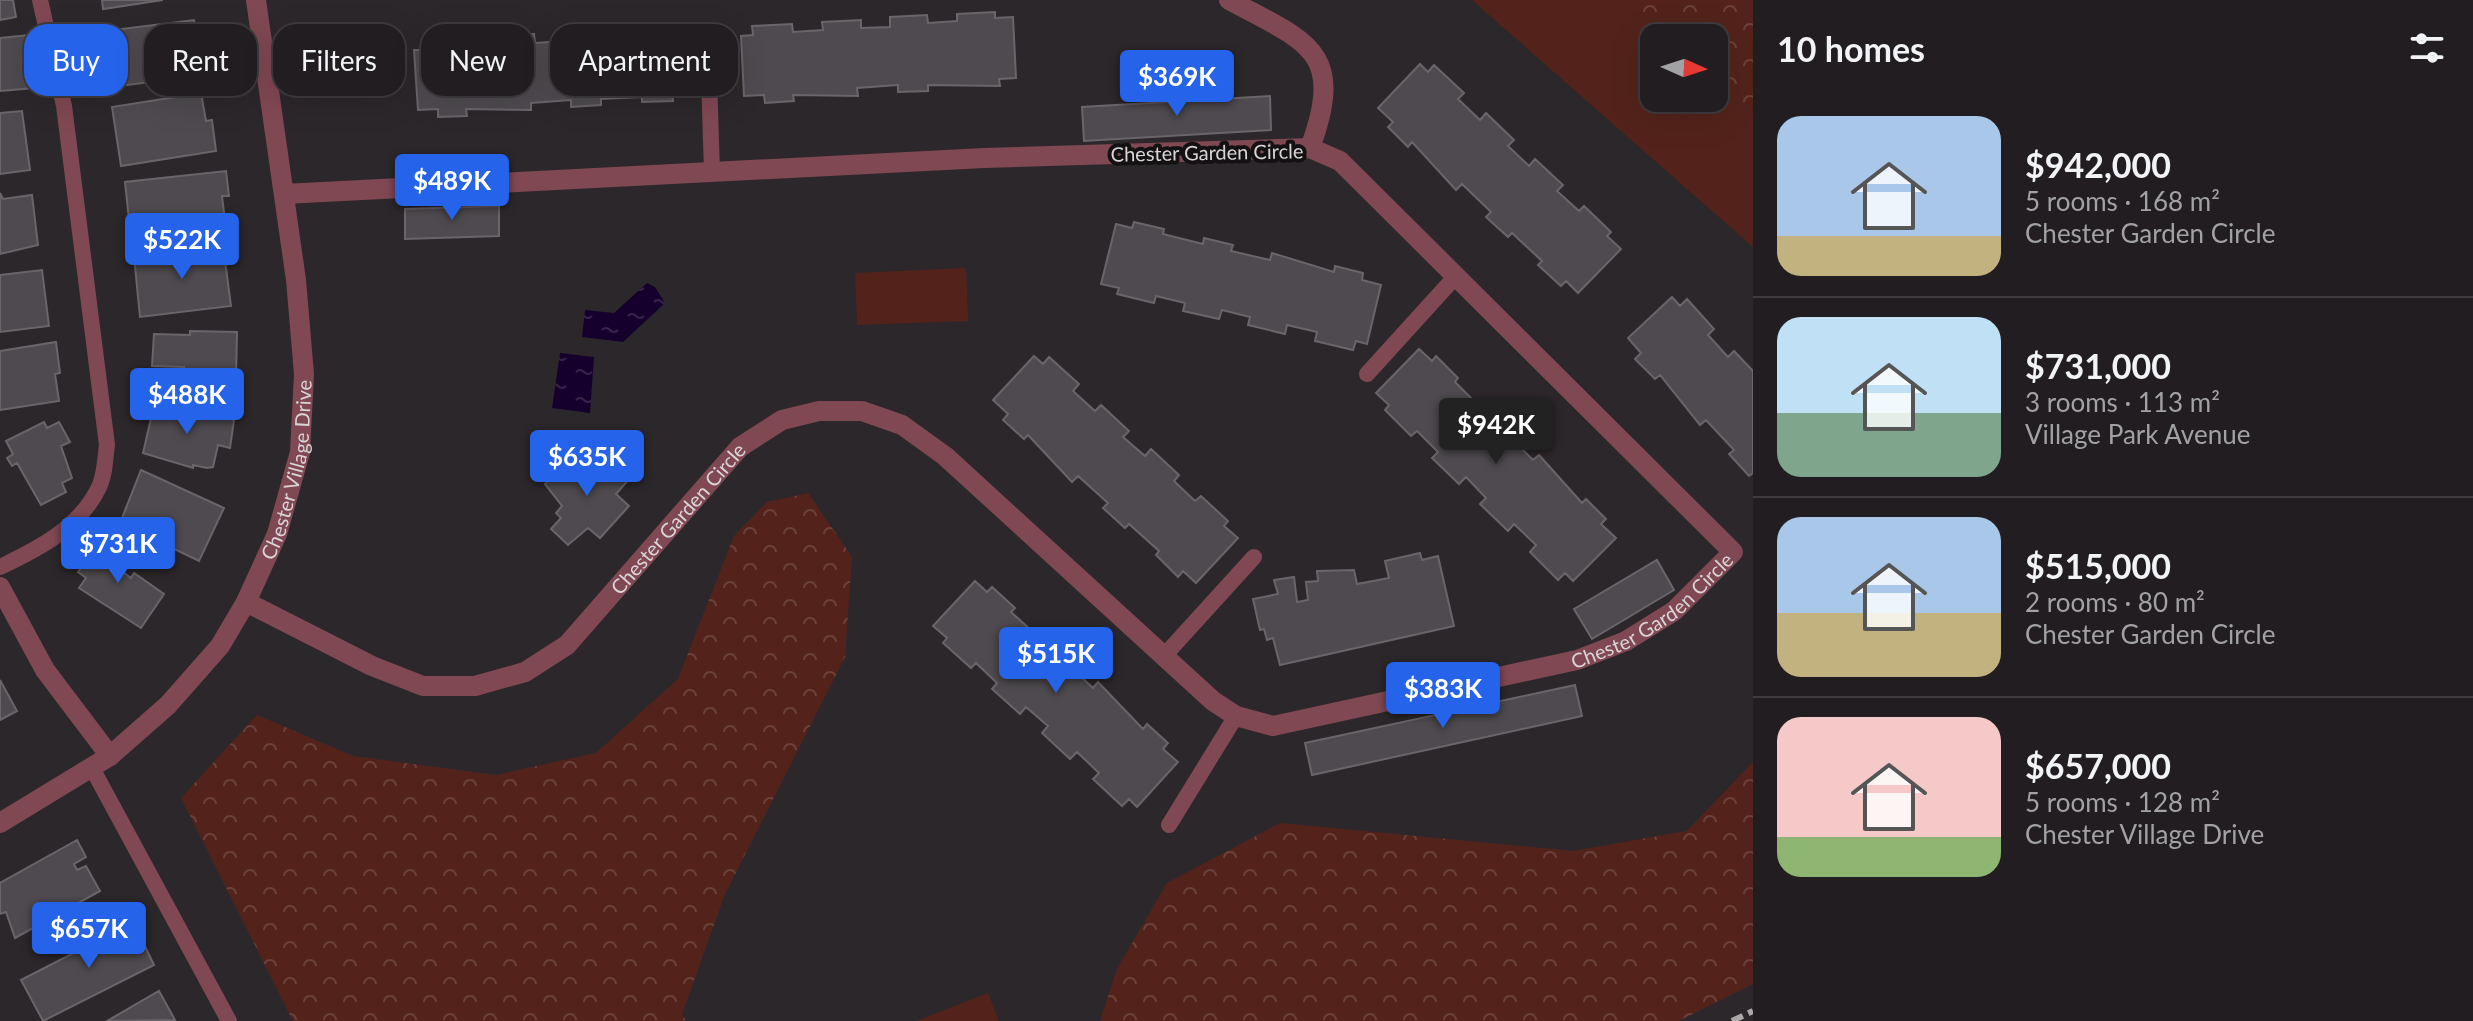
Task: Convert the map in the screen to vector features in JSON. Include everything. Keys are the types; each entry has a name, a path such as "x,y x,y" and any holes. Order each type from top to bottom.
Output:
{"street":[{"name":"Chester Village Drive","path":"0,823 110,756 179,693 220,646 246,602 277,534 300,452 304,374 296,280 256,0"},
{"path":"1229,0 1294,35 1313,51 1324,75 1326,96 1310,148"},
{"name":"Chester Garden Circle","path":"246,602 372,666 423,686 475,686 525,672 567,645 740,447 782,420 819,411 862,411 902,425 945,456 1213,701 1236,716 1273,726 1577,660 1626,641 1674,611 1733,552 1340,161 1310,148 984,158 284,194"},
{"path":"0,587 45,670 110,756"}],"lane":[{"path":"0,567 53,539 82,514 100,487 107,445 64,106 40,0"},
{"path":"710,96 712,172"},
{"path":"1367,374 1456,276"},
{"path":"1164,656 1254,557"},
{"path":"1169,825 1236,716"},
{"path":"92,768 229,1021"}],"green space":[{"path":"1472,0 1616,0 1644,24 1640,24 1640,112 1728,112 1728,96 1753,117 1753,247"},
{"path":"1616,0 1753,0 1753,117 1728,96 1728,24 1644,24"},
{"path":"966,268 968,321 857,325 855,273"},
{"path":"808,493 852,557 845,657 725,894 682,1014 686,1021 293,1021 181,798 257,715 353,756 496,775 596,753 678,679 734,536 767,502"},
{"path":"1753,762 1753,984 1679,1021 1100,1021 1117,969 1167,883 1280,823 1573,851 1687,831"},
{"path":"988,993 999,1021 916,1021"}],"water":[{"path":"647,283 655,287 665,303 623,342 582,337 585,310 614,313"},
{"path":"560,353 594,357 590,413 552,408"}],"building":[{"path":"0,0 13,0 16,17 0,20"},
{"path":"102,0 163,0 103,9"},
{"path":"995,12 995,18 1013,17 1016,78 999,79 1000,86 928,85 928,91 898,92 898,85 857,88 858,96 793,95 794,101 765,103 764,95 744,96 741,36 753,35 752,26 792,24 793,32 823,30 822,22 861,20 861,28 890,27 890,17 927,15 928,23 957,21 957,14"},
{"path":"194,20 195,24 162,24"},
{"path":"144,26 144,83 128,85 128,28"},
{"path":"534,34 535,43 550,42 550,96 672,96 673,101 642,102 642,97 601,99 601,105 571,107 571,100 531,103 531,110 466,109 467,116 438,117 438,109 418,110 414,50 421,50 421,96 534,96"},
{"path":"24,36 24,89 0,91 0,38"},
{"path":"1420,64 1428,72 1434,65 1464,93 1458,99 1480,120 1486,113 1514,140 1508,146 1529,166 1535,159 1563,185 1557,191 1579,211 1584,206 1611,232 1607,236 1621,249 1578,293 1566,281 1561,286 1538,265 1542,261 1512,233 1508,237 1486,217 1491,212 1462,184 1456,190 1412,142 1408,147 1388,127 1393,122 1378,108"},
{"path":"202,96 206,121 212,120 216,151 121,166 112,107"},
{"path":"1270,96 1271,130 1084,141 1082,107"},
{"path":"22,111 30,170 0,174 0,113"},
{"path":"226,171 229,196 222,196 226,229 131,239 125,182"},
{"path":"0,193 3,199 32,195 38,245 0,254"},
{"path":"499,206 499,236 405,239 405,209"},
{"path":"1134,222 1164,229 1163,234 1203,244 1204,238 1233,245 1231,251 1270,260 1272,253 1334,272 1335,266 1363,273 1362,280 1381,285 1367,344 1356,341 1353,350 1315,341 1317,332 1287,325 1285,334 1248,325 1250,317 1222,310 1219,319 1183,311 1185,303 1156,296 1154,303 1117,294 1119,288 1101,284 1116,224 1132,228"},
{"path":"223,245 231,306 140,317 134,256"},
{"path":"42,270 49,326 0,332 0,275"},
{"path":"1672,297 1680,306 1687,299 1714,329 1708,335 1728,357 1734,351 1753,371 1753,473 1749,476 1729,454 1734,450 1706,420 1700,425 1660,375 1655,379 1635,359 1641,353 1628,338"},
{"path":"190,331 237,332 236,376 223,375 223,389 184,388 184,367 152,366 154,334 190,335"},
{"path":"56,342 60,373 55,374 59,401 0,410 0,351"},
{"path":"1419,349 1432,361 1436,356 1458,378 1455,382 1484,411 1488,407 1509,427 1505,432 1533,460 1539,455 1582,503 1586,499 1606,519 1601,524 1616,538 1573,581 1565,573 1558,580 1530,552 1536,545 1514,524 1508,531 1480,504 1486,498 1466,477 1459,484 1432,458 1438,452 1417,431 1411,436 1385,410 1389,405 1376,393"},
{"path":"1034,356 1043,364 1049,357 1079,384 1073,391 1095,411 1101,405 1129,431 1123,437 1145,456 1151,449 1179,475 1174,481 1195,501 1201,496 1228,521 1224,526 1238,538 1196,583 1183,571 1178,577 1156,555 1159,551 1129,524 1125,528 1103,508 1108,503 1078,476 1072,482 1028,435 1024,439 1003,420 1008,414 993,400"},
{"path":"155,401 234,420 230,448 218,445 213,467 207,468 193,465 193,468 143,453"},
{"path":"44,422 47,428 59,422 70,442 61,446 72,478 62,483 66,492 41,505 17,463 12,466 7,458 13,454 6,441"},
{"path":"606,456 630,478 616,494 629,506 600,538 588,528 568,545 551,529 561,518 556,513 562,506 545,484 568,459 576,467 580,462 591,472"},
{"path":"141,470 224,508 199,561 120,523"},
{"path":"100,540 130,560 123,572 131,578 134,573 164,594 141,628 79,588 86,578 78,572"},
{"path":"1420,553 1422,560 1438,556 1454,626 1280,665 1273,638 1267,640 1264,629 1260,630 1253,599 1278,594 1274,580 1294,577 1297,602 1308,600 1306,582 1318,581 1317,571 1354,570 1357,584 1389,578 1385,561"},
{"path":"1657,560 1674,590 1592,639 1574,609"},
{"path":"975,581 987,592 992,587 1015,608 1011,612 1042,640 1046,635 1068,656 1063,660 1093,688 1098,682 1143,729 1147,724 1168,743 1163,749 1178,762 1137,807 1129,799 1122,806 1093,779 1099,773 1077,752 1070,759 1042,733 1048,726 1026,707 1020,714 992,689 997,683 976,663 971,668 943,643 947,638 933,626"},
{"path":"0,680 17,711 0,720"},
{"path":"1575,685 1582,716 1312,775 1305,743"},
{"path":"77,840 86,857 74,864 77,870 86,866 100,891 15,938 6,912 0,914 0,883"},
{"path":"131,917 154,965 43,1021 21,980 101,939 99,934"},
{"path":"159,991 175,1020 107,1021"}],"railway":[{"path":"1732,1021 1753,1011"}]}
